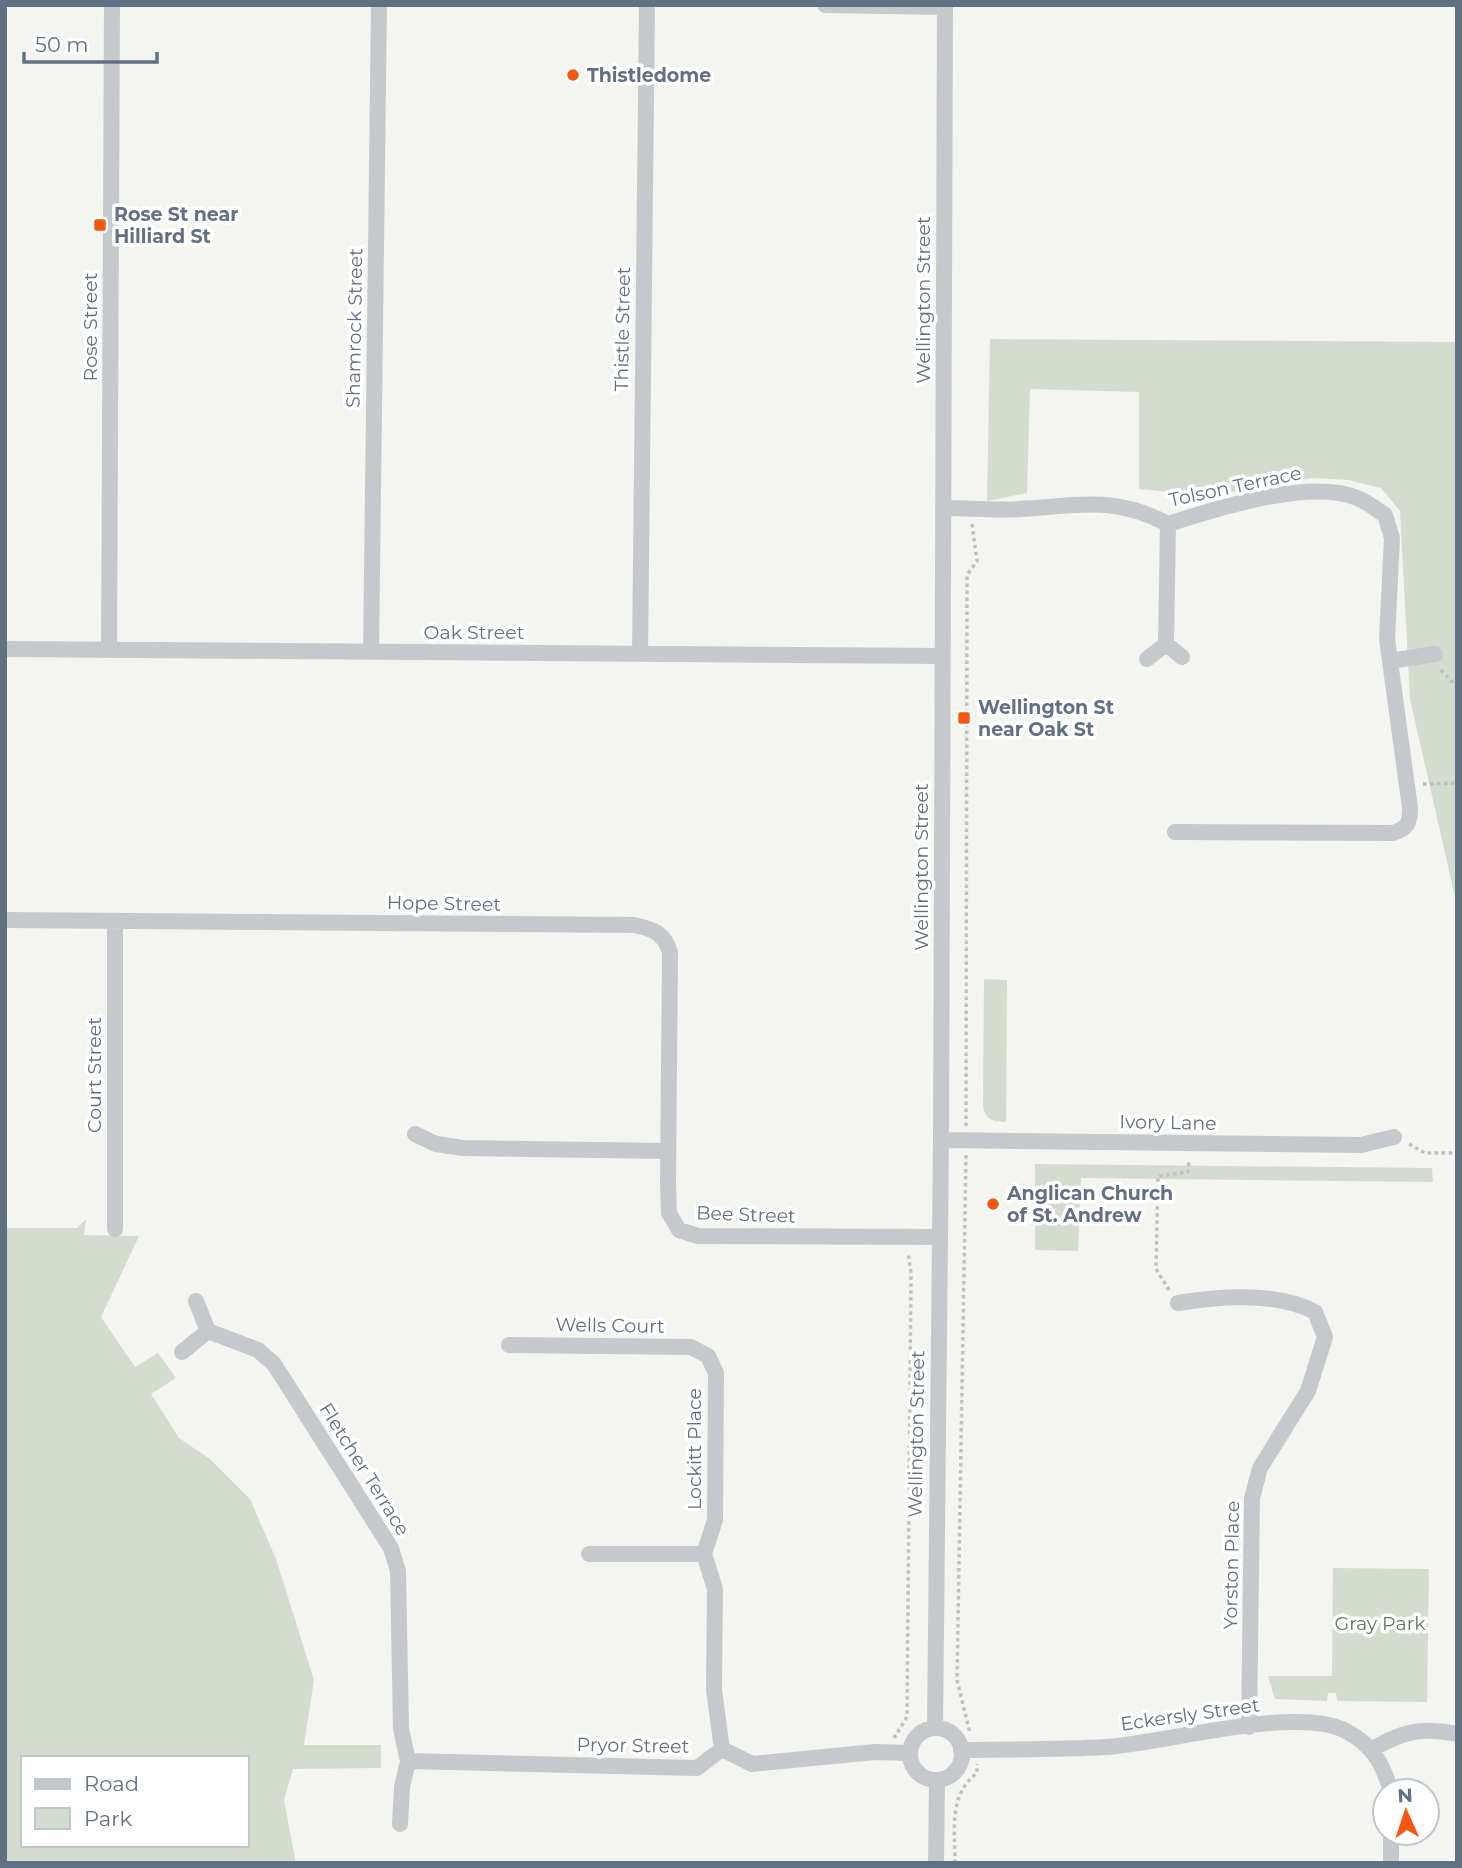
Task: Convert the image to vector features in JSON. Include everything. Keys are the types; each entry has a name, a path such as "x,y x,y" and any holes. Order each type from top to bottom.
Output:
{"street":[{"name":"Rose Street","path":"109,650 112,5"},
{"name":"Shamrock Street","path":"371,652 379,5"},
{"name":"Thistle Street","path":"640,654 647,5"},
{"path":"825,5 945,6"},
{"name":"Wellington Street","path":"935,1728 941,1140 945,6"},
{"name":"Tolson Terrace","path":"944,508 1019,509 1079,502 1140,509 1168,524 1217,509 1304,491 1356,497 1385,515 1392,538 1387,625 1410,819 1404,830 1393,834 1175,832"},
{"path":"1166,644 1168,524"},
{"path":"1166,644 1182,657"},
{"path":"1147,659 1166,644"},
{"name":"Oak Street","path":"5,649 942,656"},
{"path":"1390,661 1431,655"},
{"name":"Hope Street","path":"5,920 634,925 651,928 664,938 670,954 668,1151"},
{"name":"Court Street","path":"115,921 115,1229"},
{"path":"415,1134 436,1144 463,1148 668,1151"},
{"name":"Ivory Lane","path":"941,1140 1361,1145 1394,1137"},
{"name":"Bee Street","path":"668,1151 669,1213 674,1224 685,1233 939,1237"},
{"name":"Yorston Place","path":"1178,1303 1208,1298 1296,1302 1315,1312 1325,1337 1308,1391 1260,1468 1252,1498 1249,1727"},
{"path":"182,1352 208,1331 196,1301"},
{"name":"Fletcher Terrace","path":"208,1331 257,1350 274,1364 391,1548 398,1571 401,1729 408,1761"},
{"name":"Wells Court","path":"509,1345 691,1347 708,1356"},
{"name":"Lockitt Place","path":"704,1554 715,1520 716,1373 708,1356"},
{"path":"589,1554 704,1554 715,1589 714,1690 722,1749 752,1764 886,1752 910,1753"},
{"name":"Eckersly Street","path":"969,1750 1107,1747 1288,1721 1321,1724 1343,1730 1372,1749"},
{"path":"935,1728 952,1734 969,1750 956,1770 937,1780 926,1779 917,1772 910,1753 918,1736 935,1728"},
{"path":"1386,1777 1372,1749 1396,1735 1429,1728 1457,1734"},
{"name":"Pryor Street","path":"408,1761 697,1768 722,1749"},
{"path":"400,1824 402,1787 408,1761"},
{"path":"936,1863 937,1780"}],"path":[{"path":"955,1863 955,1810 963,1785 977,1773 969,1750 957,1680 966,1141 964,855 967,575 977,561 970,508"},
{"path":"1431,655 1457,687"},
{"path":"1407,785 1457,783"},
{"path":"1394,1137 1424,1153 1457,1153"},
{"path":"1178,1303 1156,1269 1158,1176 1188,1172 1190,1144"},
{"path":"886,1752 906,1717 911,1273 906,1238"}],"green space":[{"path":"990,339 1457,342 1457,906 1410,699 1400,511 1381,488 1348,480 1313,478 1209,496 1139,489 1139,392 1030,389 1027,493 987,501"},
{"path":"984,979 1007,980 1006,1122 990,1119 983,1106"},
{"path":"1035,1164 1432,1168 1433,1182 1081,1178 1078,1251 1035,1250"},
{"path":"86,1219 84,1235 139,1236 101,1317 135,1367 158,1353 176,1378 151,1394 179,1438 210,1459 250,1499 276,1559 314,1680 304,1745 381,1745 381,1768 293,1769 284,1800 296,1863 5,1863 5,1228 77,1228"},
{"name":"Gray Park","path":"1333,1568 1429,1569 1427,1702 1337,1701 1336,1693 1328,1693 1327,1701 1275,1699 1268,1676 1332,1676"}],"place":[{"name":"Thistledome","path":"573,75"},
{"name":"Rose St near Hilliard St","path":"100,225"},
{"name":"Wellington St near Oak St","path":"964,718"},
{"name":"Anglican Church of St. Andrew","path":"993,1204"}]}
